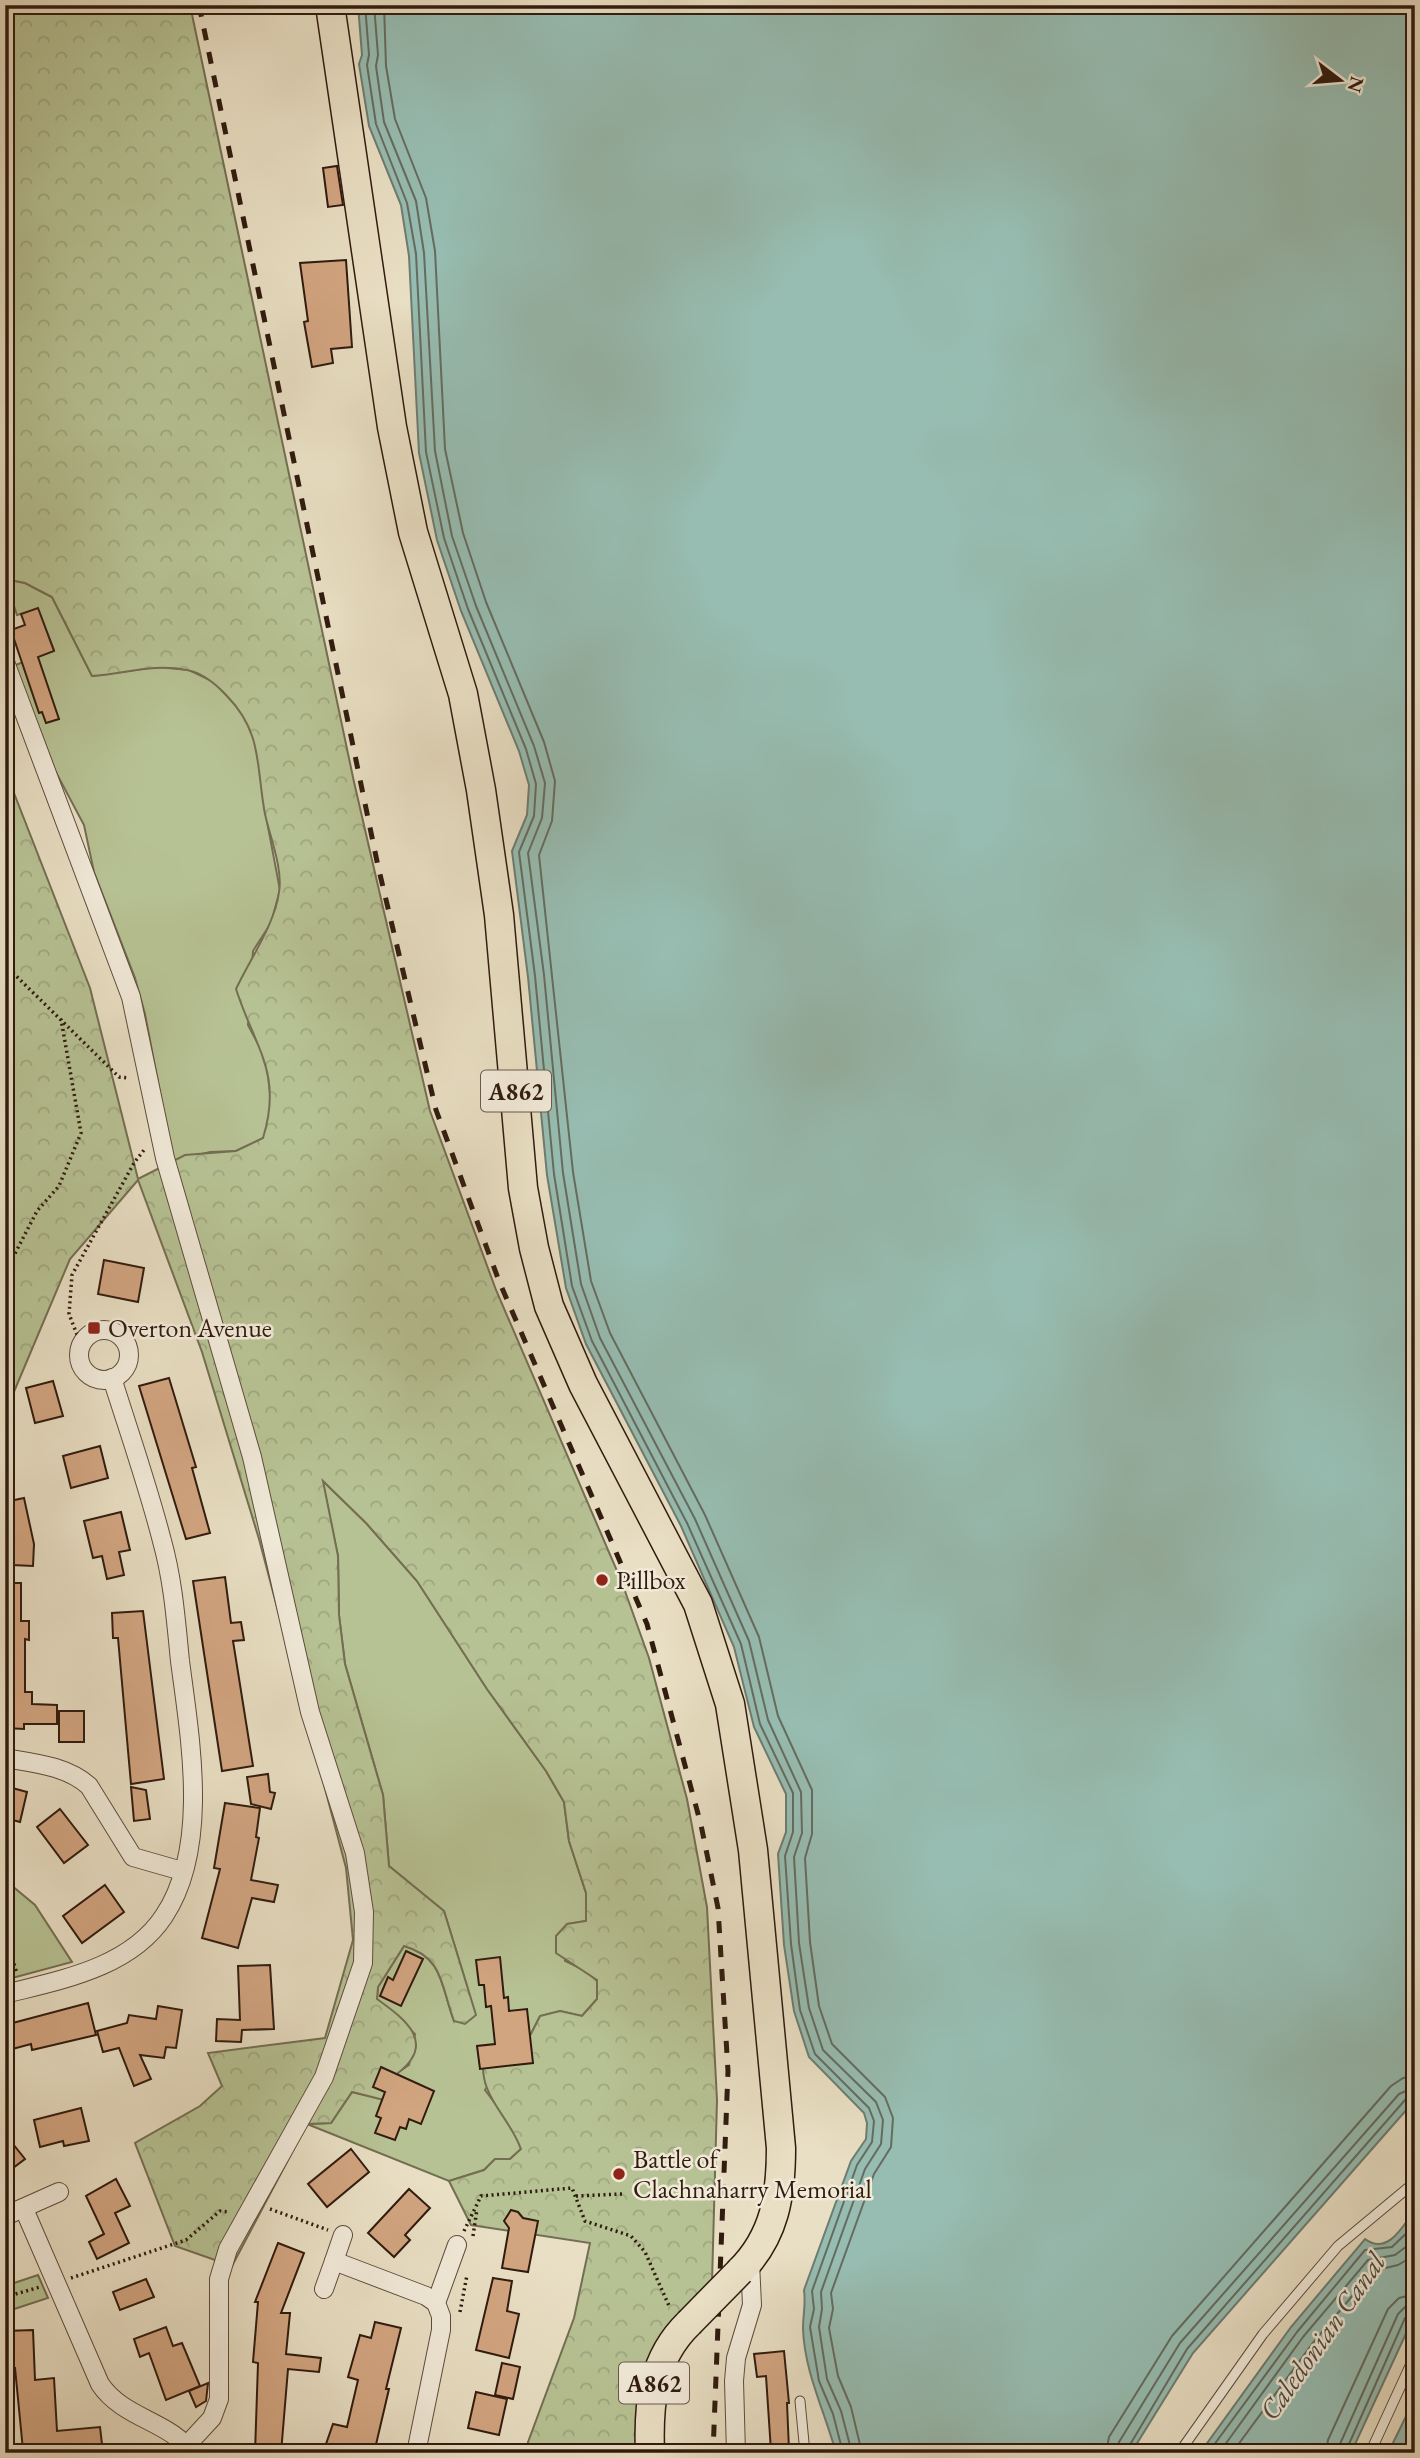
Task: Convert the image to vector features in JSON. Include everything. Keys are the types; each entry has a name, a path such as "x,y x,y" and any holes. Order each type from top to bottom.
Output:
{"main road":[{"name":"A862","path":"330,5 392,427 413,532 463,694 481,790 499,915 523,1188 534,1248 549,1306 583,1384 698,1604 730,1704 753,1850 781,2148 781,2185 777,2209 769,2233 745,2266 685,2328 655,2376 650,2398 650,2453"}],"street":[{"path":"5,662 131,997 159,1132 252,1457 310,1712 355,1853 364,1912 363,1963 324,2077 228,2249 219,2278 219,2385 216,2409 189,2449 109,2398 55,2283 24,2208"},
{"path":"99,1330 115,1333 121,1338 128,1352 125,1368 112,1378 96,1378 83,1368 79,1353 81,1345 92,1333 99,1330"},
{"path":"13,1992 95,1969 124,1953 164,1917 182,1871 192,1812 193,1764 163,1541 112,1378"},
{"path":"5,1758 65,1771 79,1777 89,1786 133,1857 182,1871"},
{"path":"5,2216 59,2192"},
{"path":"324,2290 343,2235"},
{"path":"436,2304 457,2245"},
{"path":"334,2261 426,2296 436,2304 441,2316 440,2330 416,2453"},
{"path":"736,2453 736,2358 752,2305 745,2266"}],"lane":[{"path":"1179,2453 1263,2334 1338,2246 1415,2182"},
{"path":"1370,2453 1415,2355"},
{"path":"800,2401 805,2453"}],"path":[{"path":"5,965 119,1077 149,1081"},
{"path":"5,1273 37,1211 59,1186 82,1133 61,1019"},
{"path":"81,1345 69,1314 72,1275 134,1163 159,1132"},
{"path":"5,1932 9,1938 13,1992"},
{"path":"457,2245 481,2196 572,2188 585,2221 631,2236 645,2252 685,2328"},
{"path":"576,2196 622,2194"},
{"path":"5,2297 186,2240 220,2211 252,2208 343,2235"}],"green space":[{"path":"5,5 190,5 354,782 430,1111 496,1290 621,1580 649,1658 687,1799 707,1907 717,2100 712,2283 640,2448 632,2453 524,2453 574,2318 590,2243 471,2225 449,2181 484,2170 495,2159 510,2159 521,2149 489,2093 483,2070 484,2056 531,2034 540,2016 560,2011 582,2016 597,1999 597,1980 556,1953 556,1936 567,1924 586,1921 586,1893 569,1841 564,1802 546,1771 487,1689 417,1581 367,1524 323,1481 338,1556 339,1615 345,1664 383,1795 389,1866 444,1911 476,2015 465,2024 454,2021 434,1966 417,1951 404,1946 378,1987 377,1999 406,2023 416,2042 415,2052 398,2073 398,2086 388,2101 352,2092 331,2123 307,2124 232,2266 175,2246 135,2143 200,2106 222,2086 208,2053 325,2038 353,1940 346,1868 259,1539 202,1352 138,1180 70,1259 5,1413 5,770 90,988 138,1179 185,1155 236,1151 263,1138 270,1096 268,1078 236,989 273,916 280,883 278,863 265,814 256,751 247,723 227,696 204,676 175,668 151,668 92,676 52,597 25,583 5,579"},
{"path":"5,579 25,583 52,597 92,676 157,667 189,670 214,682 243,713 256,741 265,811 280,890 271,923 253,951 248,1025 266,1059 272,1110 264,1138 236,1151 210,1152 173,1161 145,1014 135,978 94,872 84,825 50,761 13,666 54,650 38,609 17,615"},
{"path":"322,1480 367,1524 417,1581 487,1689 546,1771 564,1802 569,1841 586,1893 586,1921 567,1924 565,1961 586,1971 597,1981 597,1999 582,2016 560,2011 540,2016 531,2034 517,2043 485,2090 512,2126 521,2149 510,2159 495,2159 484,2170 449,2181 307,2124 331,2123 352,2092 365,2095 409,2065 415,2034 377,1999 378,1987 404,1946 417,1951 434,1966 454,2021 467,1986 444,1911 389,1866 383,1795 345,1664 339,1615 338,1556"},
{"path":"5,1880 35,1905 72,1962 5,1980"},
{"path":"38,2275 48,2298 5,2312 5,2286"}],"water":[{"path":"358,5 1415,5 1415,2100 1193,2353 1131,2453 836,2453 816,2391 804,2344 804,2290 851,2161 866,2139 867,2123 864,2113 809,2057 794,2011 784,1945 778,1854 786,1832 786,1794 754,1727 734,1647 681,1526 586,1344 566,1288 547,1175 528,977 512,851 527,815 529,785 519,751 461,611 437,540 419,453 409,256 401,205 369,126 359,64 362,55"},
{"name":"Caledonian Canal","path":"1415,2210 1415,2314 1351,2453 1200,2453 1291,2327 1365,2239 1382,2244 1389,2241"},
{"path":"1415,2398 1415,2453 1388,2453"}],"building":[{"path":"337,166 343,205 328,207 323,168"},
{"path":"346,260 352,347 331,349 333,363 312,367 304,322 308,321 300,263"},
{"path":"38,608 54,651 38,657 59,719 46,723 42,712 39,713 11,630 25,625 21,614"},
{"path":"104,1260 144,1268 138,1302 98,1294"},
{"path":"169,1378 196,1467 192,1468 210,1533 186,1539 139,1386"},
{"path":"53,1381 63,1416 35,1423 26,1388"},
{"path":"100,1446 108,1478 71,1488 63,1456"},
{"path":"24,1498 34,1544 33,1566 12,1565 13,1541 5,1542 5,1502"},
{"path":"121,1512 130,1550 119,1552 124,1575 107,1579 102,1556 93,1558 84,1521"},
{"path":"225,1577 231,1623 241,1622 244,1640 233,1641 253,1766 222,1771 193,1581"},
{"path":"5,1583 21,1583 21,1621 29,1621 29,1640 25,1639 25,1692 32,1692 32,1704 57,1705 57,1724 24,1724 24,1729 5,1728"},
{"path":"143,1611 164,1779 131,1784 118,1638 113,1638 112,1613"},
{"path":"59,1711 84,1711 84,1742 59,1742"},
{"path":"268,1774 270,1792 275,1793 271,1809 251,1804 247,1777"},
{"path":"5,1786 27,1792 20,1822 5,1818"},
{"path":"131,1787 146,1790 150,1819 134,1821"},
{"path":"225,1803 260,1808 256,1837 259,1838 251,1880 278,1885 274,1902 252,1898 238,1948 202,1938 220,1869 214,1868"},
{"path":"60,1809 88,1845 64,1863 37,1827"},
{"path":"105,1885 124,1912 82,1943 63,1916"},
{"path":"406,1951 423,1959 401,2006 380,1996 388,1977 393,1980"},
{"path":"500,1957 504,1998 508,1997 509,2011 527,2009 533,2063 480,2069 477,2046 495,2044 491,2006 486,2007 484,1985 479,1985 476,1960"},
{"path":"270,1965 274,2029 242,2030 241,2042 216,2041 217,2019 240,2020 238,1966"},
{"path":"88,2003 96,2035 32,2050 31,2044 5,2051 5,2025"},
{"path":"158,2006 182,2010 176,2048 166,2047 164,2058 140,2055 151,2079 134,2086 119,2048 103,2052 97,2031 127,2023 129,2015 156,2019"},
{"path":"381,2067 434,2091 421,2124 409,2119 406,2129 400,2127 395,2140 375,2133 381,2118 376,2116 385,2092 373,2087"},
{"path":"81,2108 89,2141 64,2146 63,2141 40,2147 34,2120"},
{"path":"5,2134 25,2159 5,2174"},
{"path":"351,2149 369,2172 327,2207 308,2184"},
{"path":"116,2179 130,2206 115,2213 129,2243 97,2259 89,2242 104,2234 86,2196"},
{"path":"409,2189 430,2208 405,2235 410,2240 394,2257 368,2233"},
{"path":"511,2210 518,2212 523,2218 538,2221 528,2272 502,2268 509,2228 504,2221"},
{"path":"278,2243 304,2253 281,2313 290,2313 286,2354 321,2358 319,2372 288,2369 281,2453 255,2453 258,2363 253,2362 258,2302 255,2302"},
{"path":"493,2278 512,2281 507,2311 519,2314 509,2358 476,2350"},
{"path":"146,2279 154,2297 120,2310 113,2292"},
{"path":"375,2322 401,2328 386,2389 389,2389 374,2453 347,2453 348,2450 326,2444 333,2424 347,2427 358,2380 348,2377 360,2335 371,2338"},
{"path":"166,2327 173,2346 182,2343 200,2386 166,2400 149,2353 140,2357 134,2339"},
{"path":"33,2330 35,2380 54,2378 57,2431 100,2427 103,2453 64,2453 63,2447 23,2450 15,2368 5,2368 5,2331"},
{"path":"784,2351 789,2403 789,2450 771,2451 766,2376 757,2377 754,2354"},
{"path":"502,2363 520,2367 513,2399 495,2395"},
{"path":"208,2383 206,2401 196,2407 189,2391"},
{"path":"476,2392 507,2399 499,2435 468,2428"}],"railway":[{"path":"199,5 378,866 436,1110 499,1281 647,1624 701,1825 718,1908 728,2071 713,2453"}],"place":[{"name":"Overton Avenue","path":"94,1328"},
{"name":"Pillbox","path":"602,1580"},
{"name":"Battle of Clachnaharry Memorial","path":"619,2174"}]}
